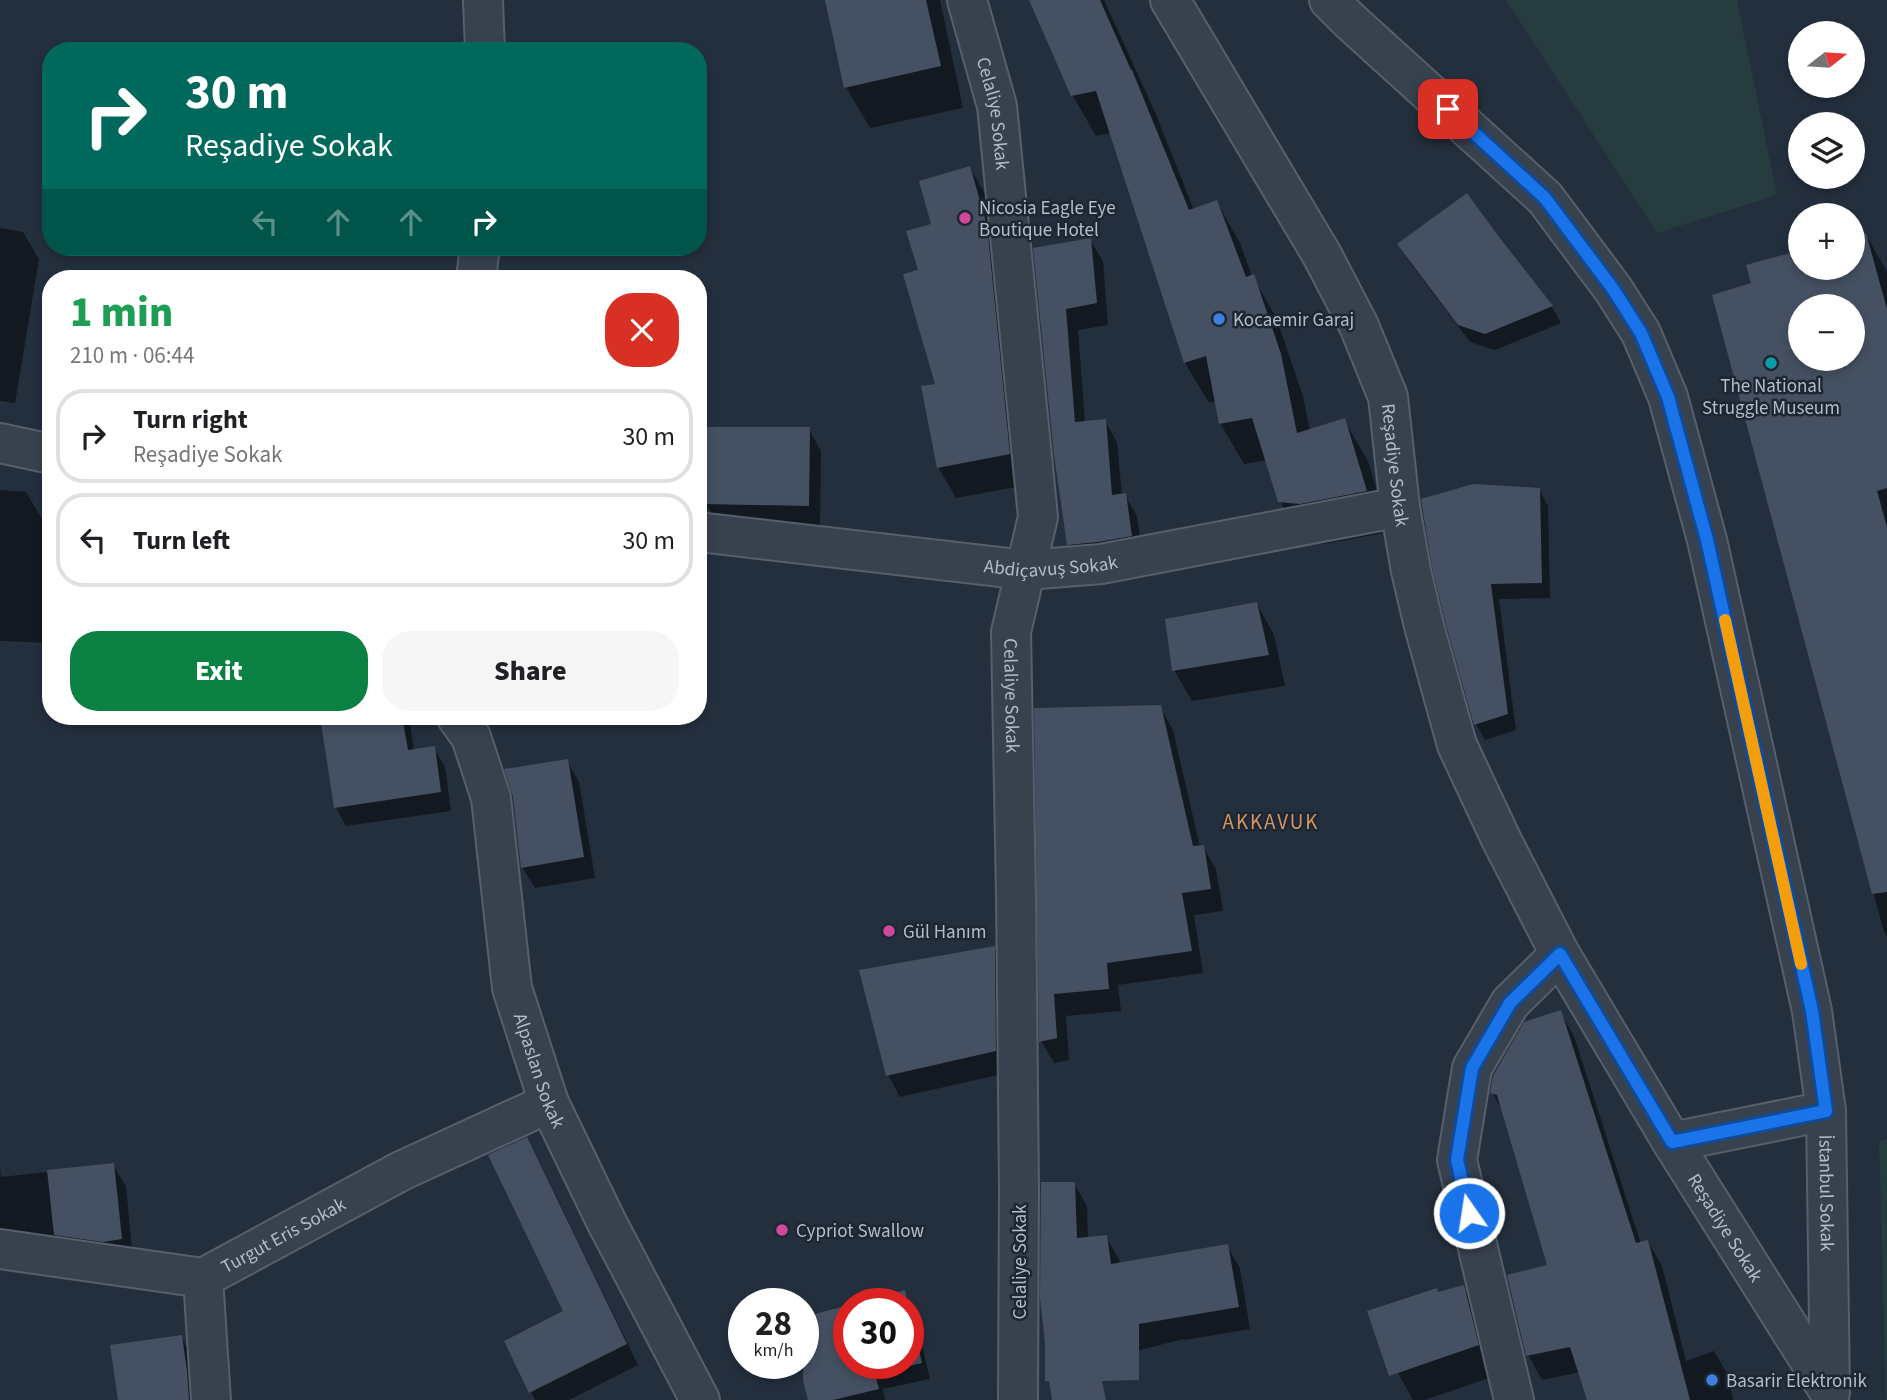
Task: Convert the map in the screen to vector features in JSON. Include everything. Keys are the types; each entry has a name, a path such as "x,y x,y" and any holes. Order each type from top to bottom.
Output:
{"street":[{"path":"483,0 485,42"},
{"name":"Celaliye Sokak","path":"967,0 997,106 1038,517 1011,632 1019,1135 1018,1400"},
{"name":"Reşadiye Sokak","path":"1170,0 1322,255 1359,326 1388,397 1400,508 1424,626 1457,745 1501,839 1560,954 1672,1142 1830,1395"},
{"name":"İstanbul Sokak","path":"1329,0 1545,198 1613,289 1641,333 1668,397 1707,540 1812,1011 1826,1111 1830,1395"},
{"path":"0,443 42,452"},
{"name":"Abdiçavuş Sokak","path":"707,532 1026,570 1101,564 1400,508"},
{"name":"Alpaslan Sokak","path":"462,725 471,737 491,798 512,988 549,1103 606,1221 700,1400"},
{"path":"1514,1400 1457,1160 1472,1068 1510,1003 1560,954"},
{"name":"Turgut Eris Sokak","path":"0,1249 203,1279 401,1171 549,1103"},
{"path":"1672,1142 1826,1111"},
{"path":"203,1279 211,1400"}],"green space":[{"path":"1506,0 1737,0 1777,195 1657,233"},
{"path":"1887,1139 1887,1400 1886,1400 1879,1141"}],"building":[{"path":"825,0 926,0 941,66 844,88"},
{"path":"1029,0 1100,0 1132,70 1189,210 1217,200 1246,277 1254,274 1281,354 1297,433 1345,418 1367,491 1300,504 1278,502 1252,418 1219,424 1206,356 1184,363 1096,91 1071,96"},
{"path":"970,166 987,225 1010,454 937,468 921,386 935,384 903,274 918,270 906,231 931,224 919,181"},
{"path":"1467,193 1553,306 1485,334 1458,325 1397,244"},
{"path":"1866,233 1887,309 1887,488 1877,491 1887,527 1887,892 1872,894 1712,295 1751,283 1746,265 1788,254 1788,280 1865,280"},
{"path":"1091,238 1097,303 1066,309 1075,422 1106,419 1112,495 1126,493 1132,536 1067,545 1054,455 1033,248"},
{"path":"707,427 810,427 809,506 707,504"},
{"path":"1473,484 1540,488 1542,583 1491,584 1508,714 1474,725 1432,567 1421,499"},
{"path":"1257,602 1269,655 1172,671 1165,619"},
{"path":"1161,705 1193,846 1204,845 1211,889 1182,893 1192,951 1107,963 1109,989 1054,994 1057,1038 1039,1042 1034,708"},
{"path":"321,725 404,725 408,750 435,746 441,792 334,808"},
{"path":"568,759 584,857 521,868 513,796 504,769"},
{"path":"995,946 996,1051 886,1076 859,970"},
{"path":"1561,1010 1636,1243 1648,1240 1690,1400 1587,1400 1570,1347 1526,1356 1507,1275 1547,1265 1497,1095 1490,1093 1493,1076 1524,1022"},
{"path":"527,1137 627,1344 529,1393 504,1341 563,1311 488,1155"},
{"path":"114,1163 122,1239 103,1242 54,1235 47,1170"},
{"path":"1041,1182 1075,1182 1077,1238 1107,1235 1111,1264 1228,1244 1239,1307 1139,1324 1139,1380 1102,1381 1106,1400 1052,1400 1049,1381 1045,1381 1045,1343 1040,1298"},
{"path":"1464,1285 1479,1345 1389,1376 1367,1311 1437,1288 1438,1292"},
{"path":"833,1309 833,1379 876,1379 879,1389 833,1400 808,1400 803,1379 819,1379 819,1313"},
{"path":"182,1335 189,1400 118,1400 110,1345"}],"slow traffic":[{"path":"1725,620 1801,964"}],"place":[{"name":"Nicosia Eagle Eye Boutique Hotel","path":"965,218"},
{"name":"Kocaemir Garaj","path":"1219,319"},
{"name":"The National Struggle Museum","path":"1771,363"},
{"name":"Gül Hanım","path":"889,931"},
{"name":"Cypriot Swallow","path":"782,1230"},
{"name":"Basarir Elektronik","path":"1712,1380"}],"district":[{"name":"AKKAVUK","path":"1271,822"}],"route":[{"path":"1448,109 1545,198 1613,289 1641,333 1668,397 1707,540 1812,1011 1826,1111 1672,1142 1560,954 1510,1003 1472,1068 1457,1160 1469,1213"}]}
